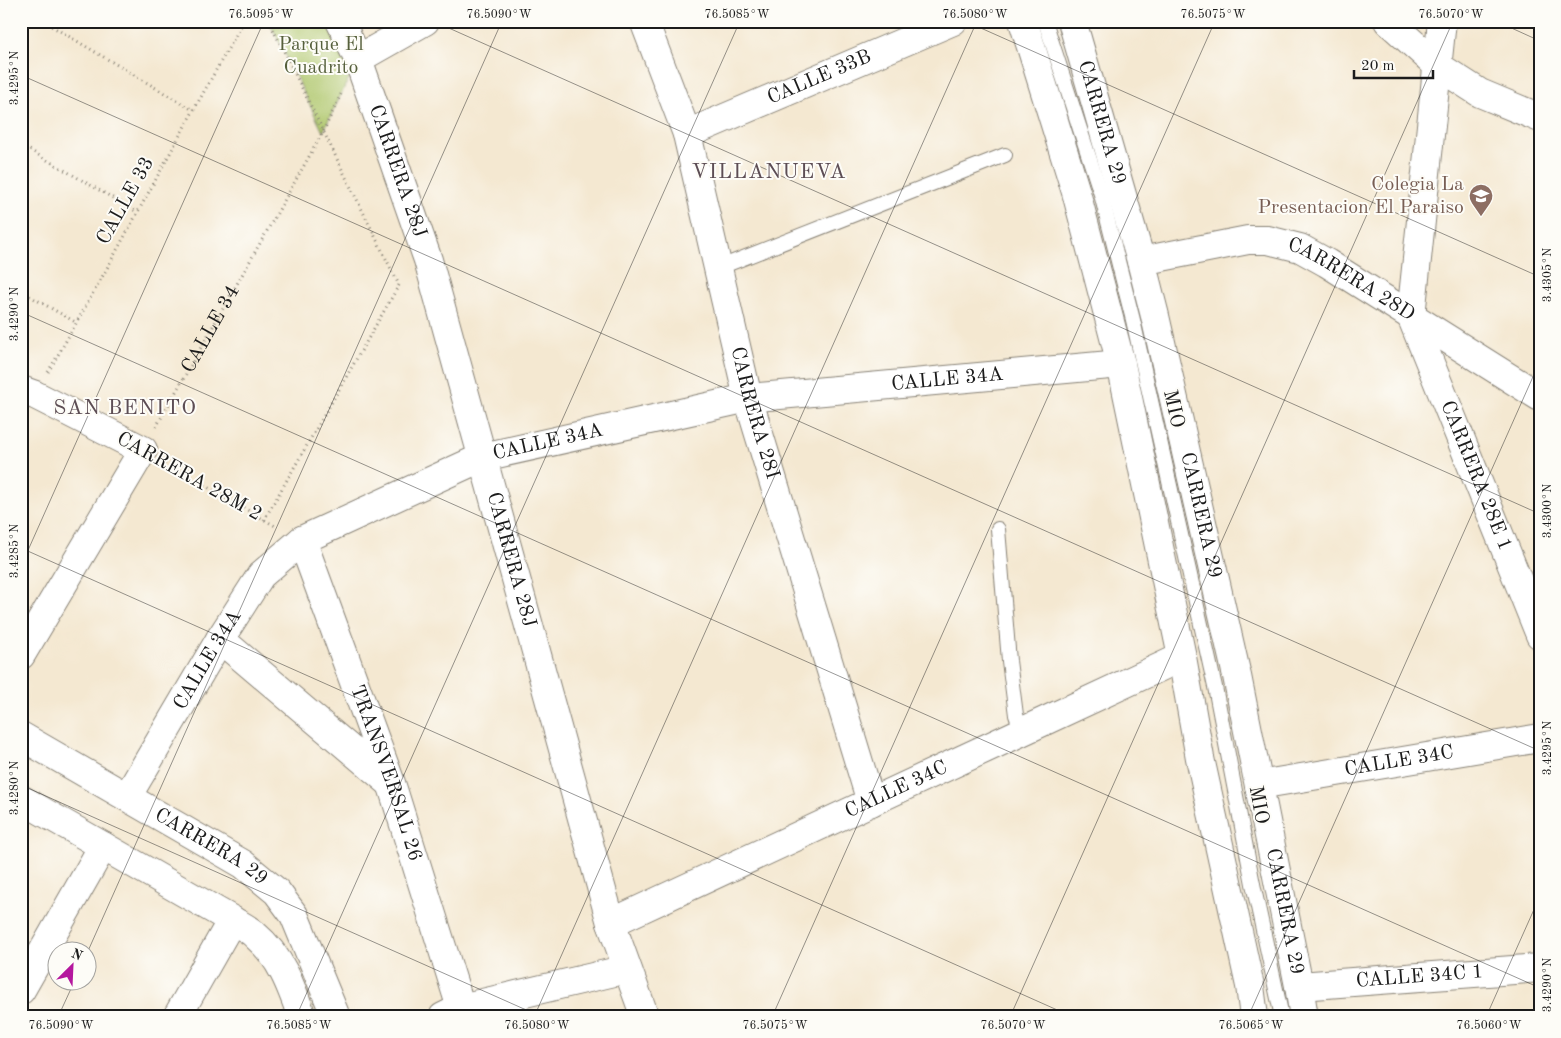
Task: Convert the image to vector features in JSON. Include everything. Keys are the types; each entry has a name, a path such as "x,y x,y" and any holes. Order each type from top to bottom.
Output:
{"street":[{"name":"CARRERA 28J","path":"340,21 358,59 428,260 610,923 645,1017"},
{"path":"358,59 425,21"},
{"name":"CARRERA 28I","path":"644,21 687,134 748,398 871,802"},
{"name":"CALLE 33B","path":"687,134 952,21"},
{"path":"1023,21 1076,192 1121,364 1182,657 1200,758 1250,986 1254,1017"},
{"name":"CARRERA 29","path":"1072,21 1141,261 1235,666 1304,1017"},
{"path":"1388,21 1438,66 1480,93 1540,118"},
{"path":"1411,316 1442,21"},
{"name":"CARRERA 28D","path":"1141,261 1248,240 1268,240 1300,248 1540,397"},
{"name":"CARRERA 28E 1","path":"1411,316 1540,635"},
{"name":"CALLE 34A","path":"127,797 220,639 261,576 302,540 483,457 748,398 1121,364"},
{"name":"CARRERA 28M 2","path":"28,392 143,450"},
{"path":"21,655 143,450"},
{"name":"TRANSVERSAL 26","path":"302,540 391,784 452,1012"},
{"path":"220,639 391,784"},
{"name":"CALLE 34C","path":"610,923 1182,657"},
{"name":"CARRERA 29","path":"21,736 243,864 277,892 294,915 336,1017"},
{"name":"CALLE 34C","path":"1258,785 1540,738"},
{"path":"21,799 254,934 280,964 290,984 302,1017"},
{"path":"21,990 103,846"},
{"path":"177,1017 232,920"},
{"name":"CALLE 34C 1","path":"1299,986 1540,968"},
{"path":"452,1012 627,969"}],"lane":[{"name":"MIO","path":"1045,21 1101,194 1133,320 1216,687 1253,884 1282,1017"},
{"path":"718,268 1005,155"},
{"path":"998,529 1010,670 1016,716 1022,732"}],"path":[{"path":"43,21 193,110"},
{"name":"CALLE 33","path":"28,392 77,323 193,110 244,21"},
{"path":"264,520 399,285 269,21"},
{"name":"CALLE 34","path":"143,450 323,132"},
{"path":"21,145 137,212"},
{"path":"21,290 77,323"},
{"name":"CARRERA 28M 2","path":"143,450 302,540"}],"green space":[{"name":"Parque El Cuadrito","path":"269,21 340,21 358,59 323,132"}],"place":[{"name":"Colegia La Presentacion El Paraiso","path":"1481,217"}],"district":[{"name":"VILLANUEVA","path":"769,172"},
{"name":"SAN BENITO","path":"125,408"}]}
